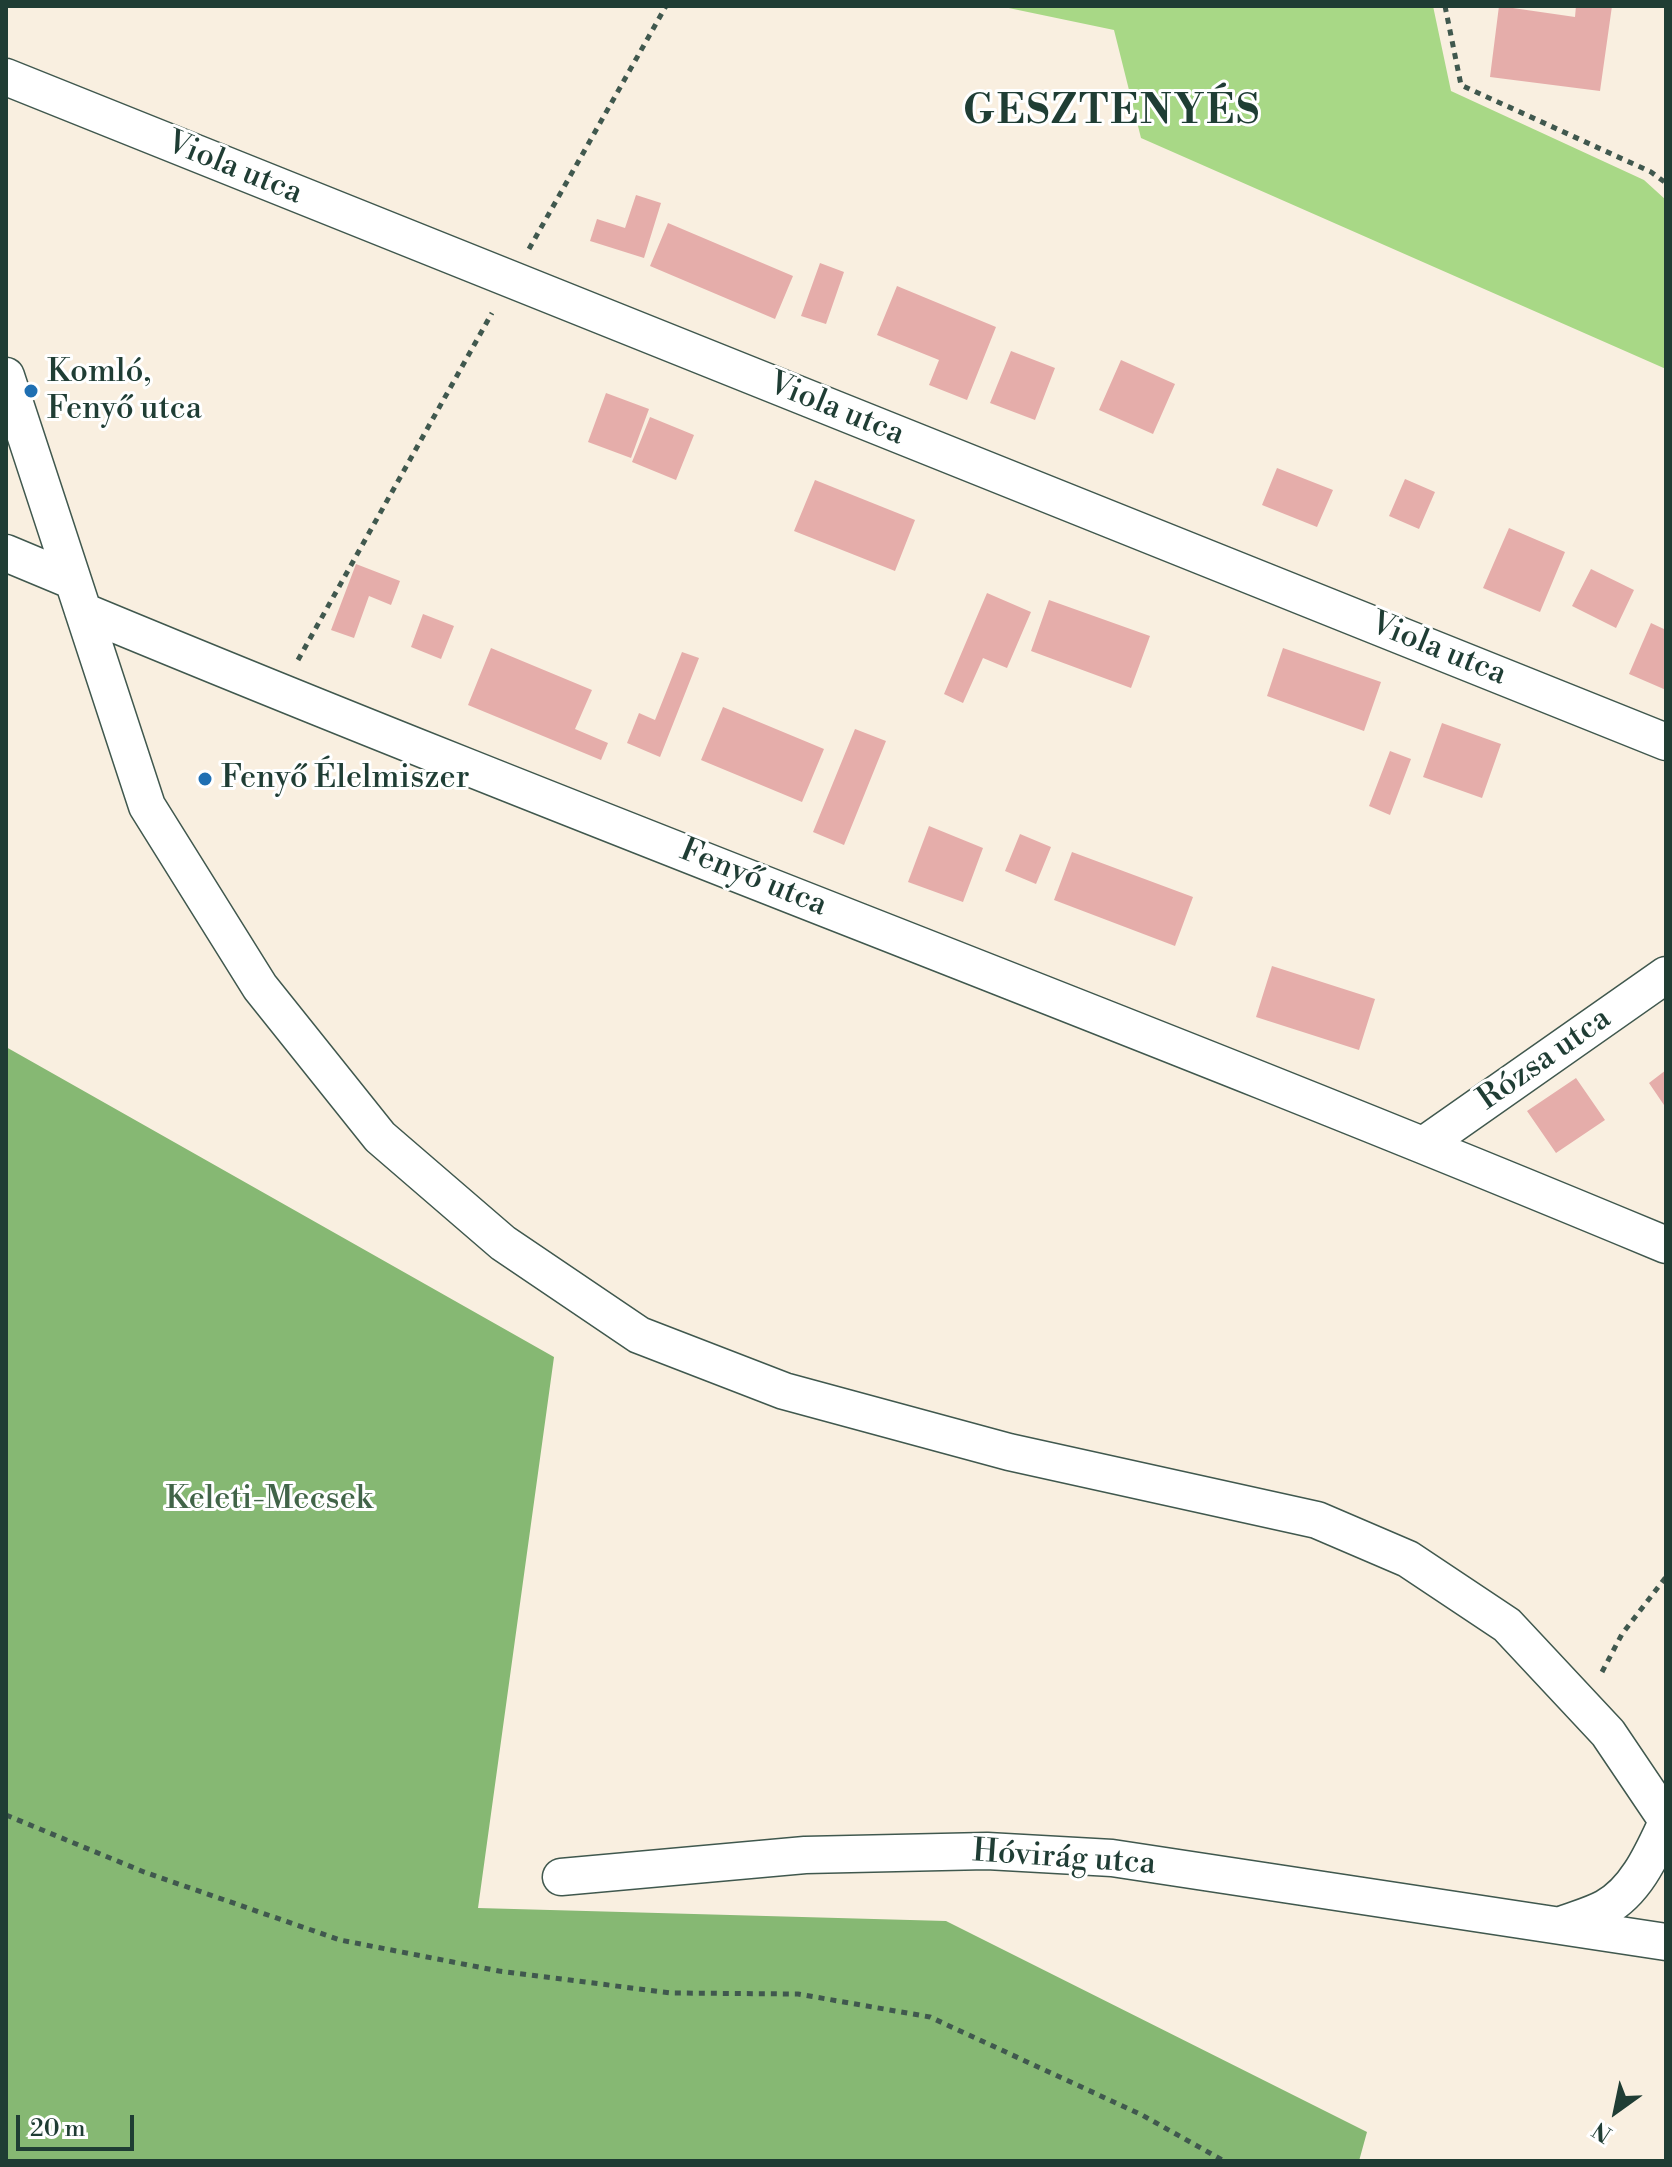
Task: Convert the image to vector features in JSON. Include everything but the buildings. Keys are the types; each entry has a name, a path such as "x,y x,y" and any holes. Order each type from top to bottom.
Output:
{"street":[{"name":"Viola utca","path":"6,77 1666,742"},
{"path":"6,376 147,806 260,987 380,1137 503,1243 639,1335 784,1391 1009,1452 1317,1520 1408,1559 1507,1625 1608,1733 1666,1821"},
{"name":"Fenyő utca","path":"6,553 78,596 279,692 1425,1144 1666,1245"},
{"name":"Rózsa utca","path":"1425,1144 1666,975"},
{"name":"Hóvirág utca","path":"1563,1924 1606,1908 1629,1888 1650,1859 1666,1821"},
{"name":"Hóvirág utca","path":"561,1877 805,1855 987,1851 1112,1858 1666,1942"}],"path":[{"path":"279,692 666,6"},
{"path":"1445,6 1461,85 1651,172 1666,183"},
{"path":"1584,1707 1622,1634 1666,1577"},
{"path":"6,1815 144,1872 340,1940 499,1971 655,1991 798,1994 930,2017 1142,2115 1224,2161"}],"green space":[{"path":"999,6 1433,6 1451,91 1644,180 1666,200 1666,369 1141,138 1114,30"},
{"name":"Keleti-Mecsek","path":"6,1047 554,1357 478,1908 946,1921 1367,2132 1359,2161 6,2161"}],"place":[{"name":"Komló, Fenyő utca","path":"31,391"},
{"name":"Fenyő Élelmiszer","path":"205,779"}],"district":[{"name":"GESZTENYÉS","path":"1112,113"}]}
